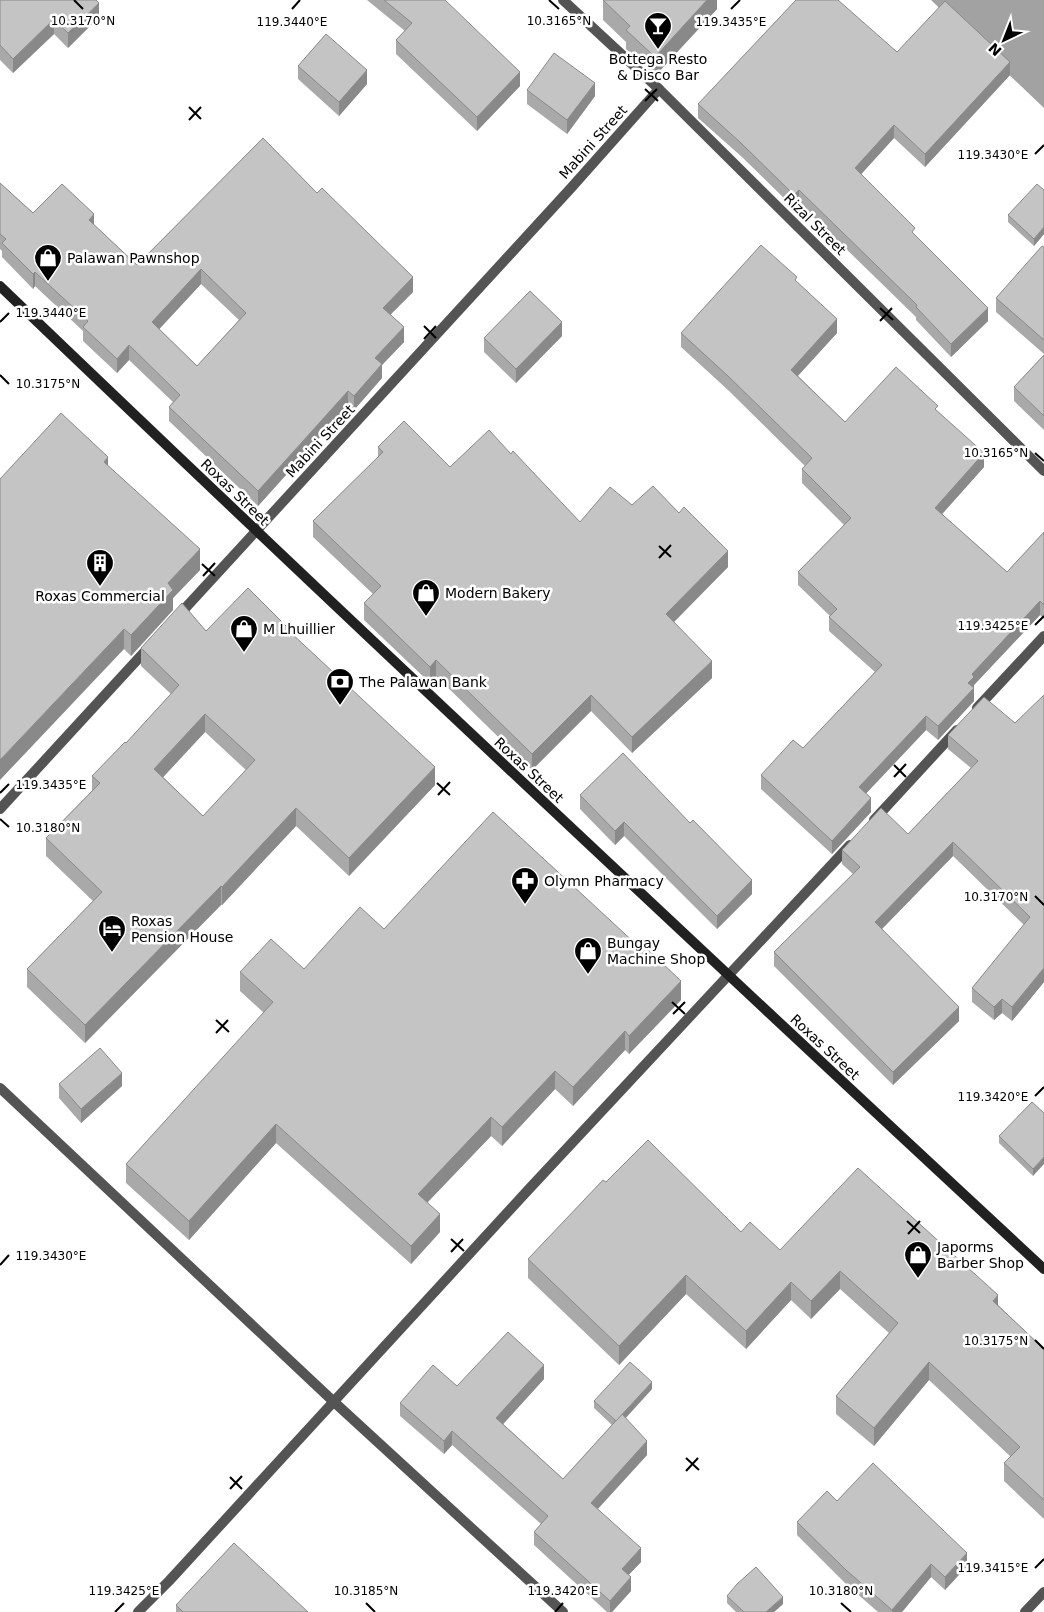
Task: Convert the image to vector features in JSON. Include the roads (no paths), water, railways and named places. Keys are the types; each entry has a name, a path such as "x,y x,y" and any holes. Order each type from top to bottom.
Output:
{"main road":[{"name":"Roxas Street","path":"0,286 256,531 729,977 1044,1269"}],"street":[{"name":"Rizal Street","path":"564,0 659,89 1044,471"},
{"name":"Mabini Street","path":"168,626 571,188 659,89"},
{"path":"870,824 1044,636"},
{"path":"0,809 155,641"},
{"path":"138,1612 856,839"},
{"path":"0,1088 333,1401 563,1612"},
{"path":"1025,1612 1044,1592"}],"place":[{"name":"Bottega Resto & Disco Bar","path":"658,50"},
{"name":"Palawan Pawnshop","path":"48,282"},
{"name":"Roxas Commercial","path":"100,587"},
{"name":"Modern Bakery","path":"426,617"},
{"name":"M Lhuillier","path":"244,653"},
{"name":"The Palawan Bank","path":"340,706"},
{"name":"Olymn Pharmacy","path":"525,905"},
{"name":"Roxas Pension House","path":"112,953"},
{"name":"Bungay Machine Shop","path":"588,975"},
{"name":"Japorms Barber Shop","path":"918,1279"}]}
